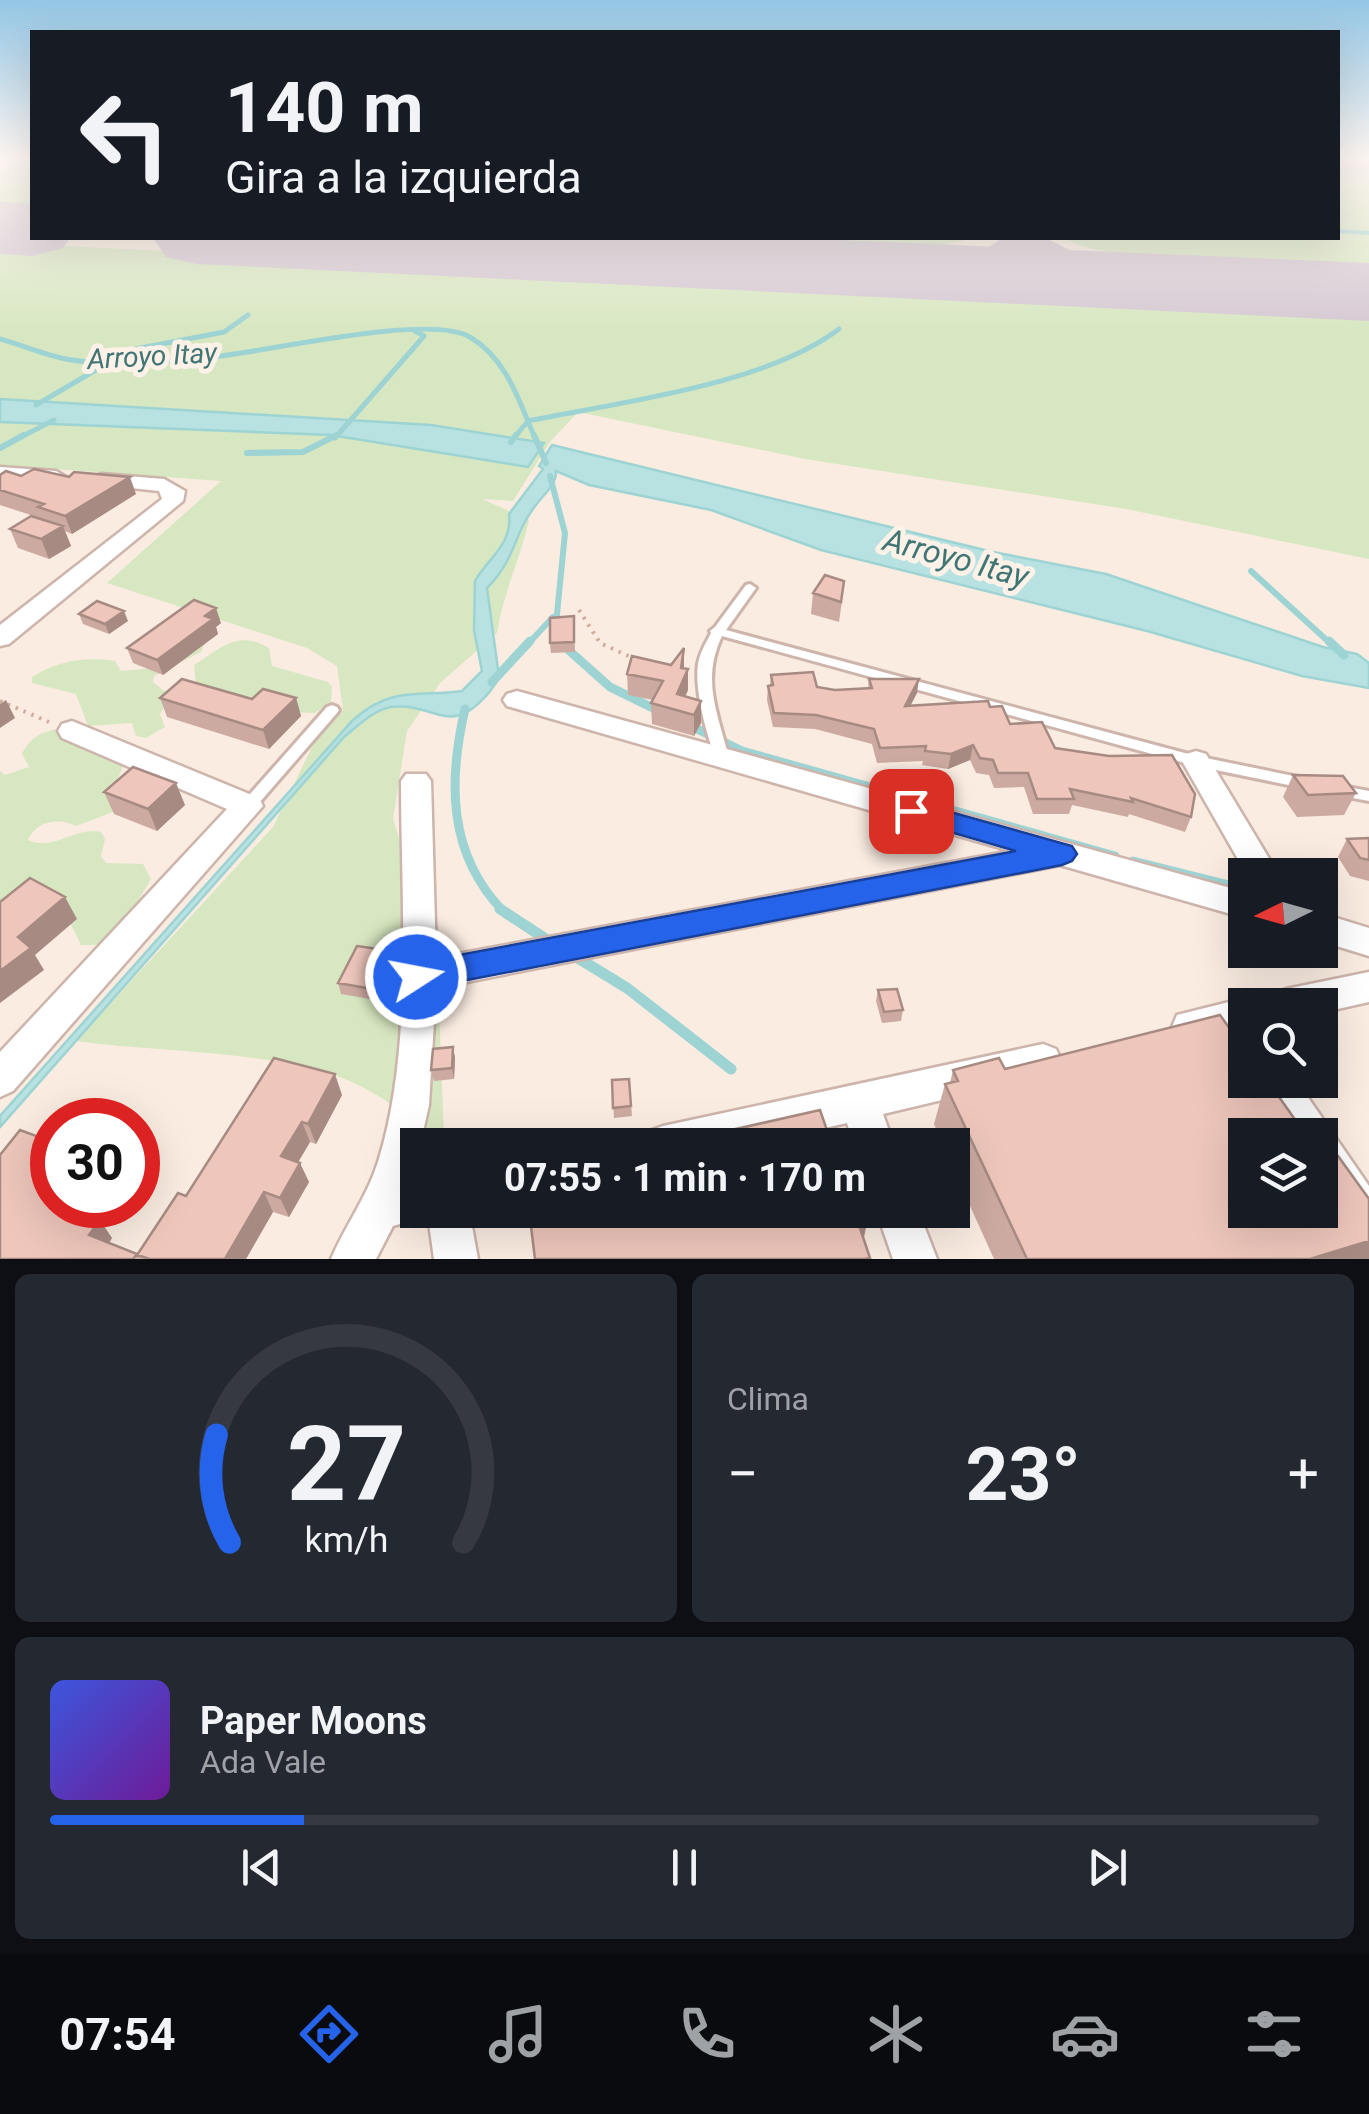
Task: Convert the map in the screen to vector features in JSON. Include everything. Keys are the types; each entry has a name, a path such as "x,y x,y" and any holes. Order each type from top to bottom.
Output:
{"street":[{"path":"0,473 164,485 174,491 172,500 0,638"},
{"path":"517,700 1228,900"},
{"path":"0,1079 248,806 72,731"},
{"path":"1196,761 1253,858"},
{"path":"353,1259 399,1204 416,977 416,781"},
{"path":"416,977 1062,854"},
{"path":"1338,933 1369,942"},
{"path":"1338,994 1369,987"},
{"path":"1152,1037 1228,1024"},
{"path":"736,1128 1079,1053"},
{"path":"859,1100 868,1128"},
{"path":"1338,1176 1369,1223"},
{"path":"451,1228 456,1259"},
{"path":"903,1228 914,1259"}],"lane":[{"path":"722,758 702,680 706,645 750,588"},
{"path":"716,631 1196,761 1369,796"},
{"path":"248,806 332,710"}],"path":[{"path":"580,610 589,636 604,649 637,660"},
{"path":"0,701 72,731"}],"green space":[{"path":"1340,216 1369,216 1369,269 1169,262 1093,249 1068,240 1340,240"},
{"path":"703,240 966,240 923,249"},
{"path":"0,243 1369,309 1369,559 1126,509 805,459 578,412 550,442 513,501 482,499 529,520 497,633 440,683 407,731 393,819 422,910 439,1007 444,1128 428,1128 364,1088 305,1067 241,1056 76,1041 273,827 313,745 343,710 337,666 307,648 107,583 221,481 0,465"},
{"path":"173,616 207,639 201,652 154,676 153,682 164,691 196,684 194,665 229,643 247,640 269,648 272,666 328,682 332,687 331,702 315,713 164,707 160,714 165,727 146,738 136,736 132,723 88,726 76,694 32,683 32,677 41,672 82,660 115,661 121,671 154,668 151,639"},
{"path":"58,729 124,764 117,780 113,812 76,826 48,822 28,840 47,843 82,832 101,832 105,839 101,856 106,863 143,864 151,879 134,908 135,917 107,945 81,945 64,910 0,918 0,771 5,775 29,767 22,754 28,744 41,734"}],"water":[{"path":"0,399 431,425 544,443 528,467 331,435 0,422"},
{"path":"552,445 993,552 1106,574 1323,647 1357,654 1369,663 1369,688 1302,676 1147,631 821,550 711,510 589,485 556,471 552,485 528,516 504,566 487,588 499,677 489,692 461,715 406,707 384,709 344,737 0,1127 0,1116 353,720 392,697 462,691 482,671 474,630 475,581 503,542 509,514 543,469 539,466"}],"building":[{"path":"34,469 69,477 74,472 130,477 65,516 38,507 44,504 0,490 0,475 6,471 21,476"},
{"path":"31,516 63,526 41,539 10,529"},
{"path":"825,575 844,581 841,602 813,593"},
{"path":"194,600 216,608 205,616 213,619 157,660 127,648"},
{"path":"97,601 124,611 105,624 79,614"},
{"path":"574,616 574,642 550,643 550,618"},
{"path":"684,648 681,668 688,669 677,694 701,701 694,715 651,703 663,681 627,674 632,656 671,665"},
{"path":"813,672 817,687 835,690 872,688 869,679 919,679 905,706 988,701 990,707 1002,706 1010,724 1042,722 1055,748 1109,756 1172,755 1195,794 1191,817 1131,798 1133,802 1070,789 1074,799 1037,799 1028,773 998,773 993,760 980,758 973,745 951,754 925,751 926,746 880,748 874,729 816,715 774,713 768,686 773,685 771,675"},
{"path":"182,679 252,699 263,689 296,698 263,730 160,698"},
{"path":"133,767 176,783 148,809 104,792"},
{"path":"1293,775 1343,776 1356,793 1308,795"},
{"path":"1369,838 1369,860 1360,858 1347,839"},
{"path":"30,878 65,897 18,937 31,948 0,971 0,902"},
{"path":"357,946 385,950 367,988 338,983"},
{"path":"897,989 903,1010 884,1012 878,990"},
{"path":"1220,1015 1228,1026 1228,1098 1280,1098 1294,1118 1228,1118 1228,1228 1338,1228 1338,1156 1369,1199 1369,1241 1310,1259 1027,1259 970,1137 970,1128 966,1128 945,1084 958,1081 953,1070 999,1058 1005,1069"},
{"path":"453,1047 452,1068 431,1070 433,1049"},
{"path":"274,1058 335,1074 308,1124 302,1122 281,1156 300,1163 280,1198 264,1192 225,1259 150,1259 137,1255 155,1228 160,1228 160,1220 178,1193 186,1196"},
{"path":"629,1079 631,1106 613,1108 612,1080"},
{"path":"820,1110 826,1128 740,1128"},
{"path":"20,1130 30,1134 30,1228 94,1228 89,1235 137,1254 133,1259 0,1259 0,1155"},
{"path":"531,1228 860,1228 870,1258 864,1259 535,1259"}],"waterway":[{"path":"1340,231 1369,233"},
{"path":"108,363 130,350 224,332 248,315"},
{"path":"528,421 732,378 808,348 839,329"},
{"path":"335,438 424,336 415,331"},
{"name":"Arroyo Itay","path":"108,363 187,360 381,332 448,331 470,337 494,357 528,421"},
{"name":"Arroyo Itay","path":"0,339 66,359 108,363"},
{"path":"36,405 108,363"},
{"path":"19,438 54,420"},
{"path":"514,438 528,421"},
{"name":"Arroyo Itay","path":"528,421 535,438"},
{"path":"0,448 24,435"},
{"path":"247,453 303,452 337,435"},
{"path":"511,442 516,435"},
{"name":"Arroyo Itay","path":"534,435 546,463"},
{"name":"Arroyo Itay","path":"550,476 565,533 556,624"},
{"path":"1251,571 1331,644"},
{"path":"528,644 553,617"},
{"path":"492,682 530,641"},
{"path":"1329,641 1344,655"},
{"name":"Arroyo Itay","path":"564,646 610,687 659,711"},
{"path":"465,709 456,763 457,816 471,866 503,911"},
{"name":"Arroyo Itay","path":"689,725 742,751 1115,856"},
{"name":"Arroyo Itay","path":"1133,861 1228,885"},
{"path":"503,911 552,943"},
{"path":"573,955 627,988 731,1069"}],"taxiway":[{"path":"938,272 997,258 1023,240 1060,260 1137,281"}],"runway":[{"path":"0,228 30,230"},
{"path":"240,240 1369,292"}],"route":[{"path":"416,977 1062,854 911,811"}]}
